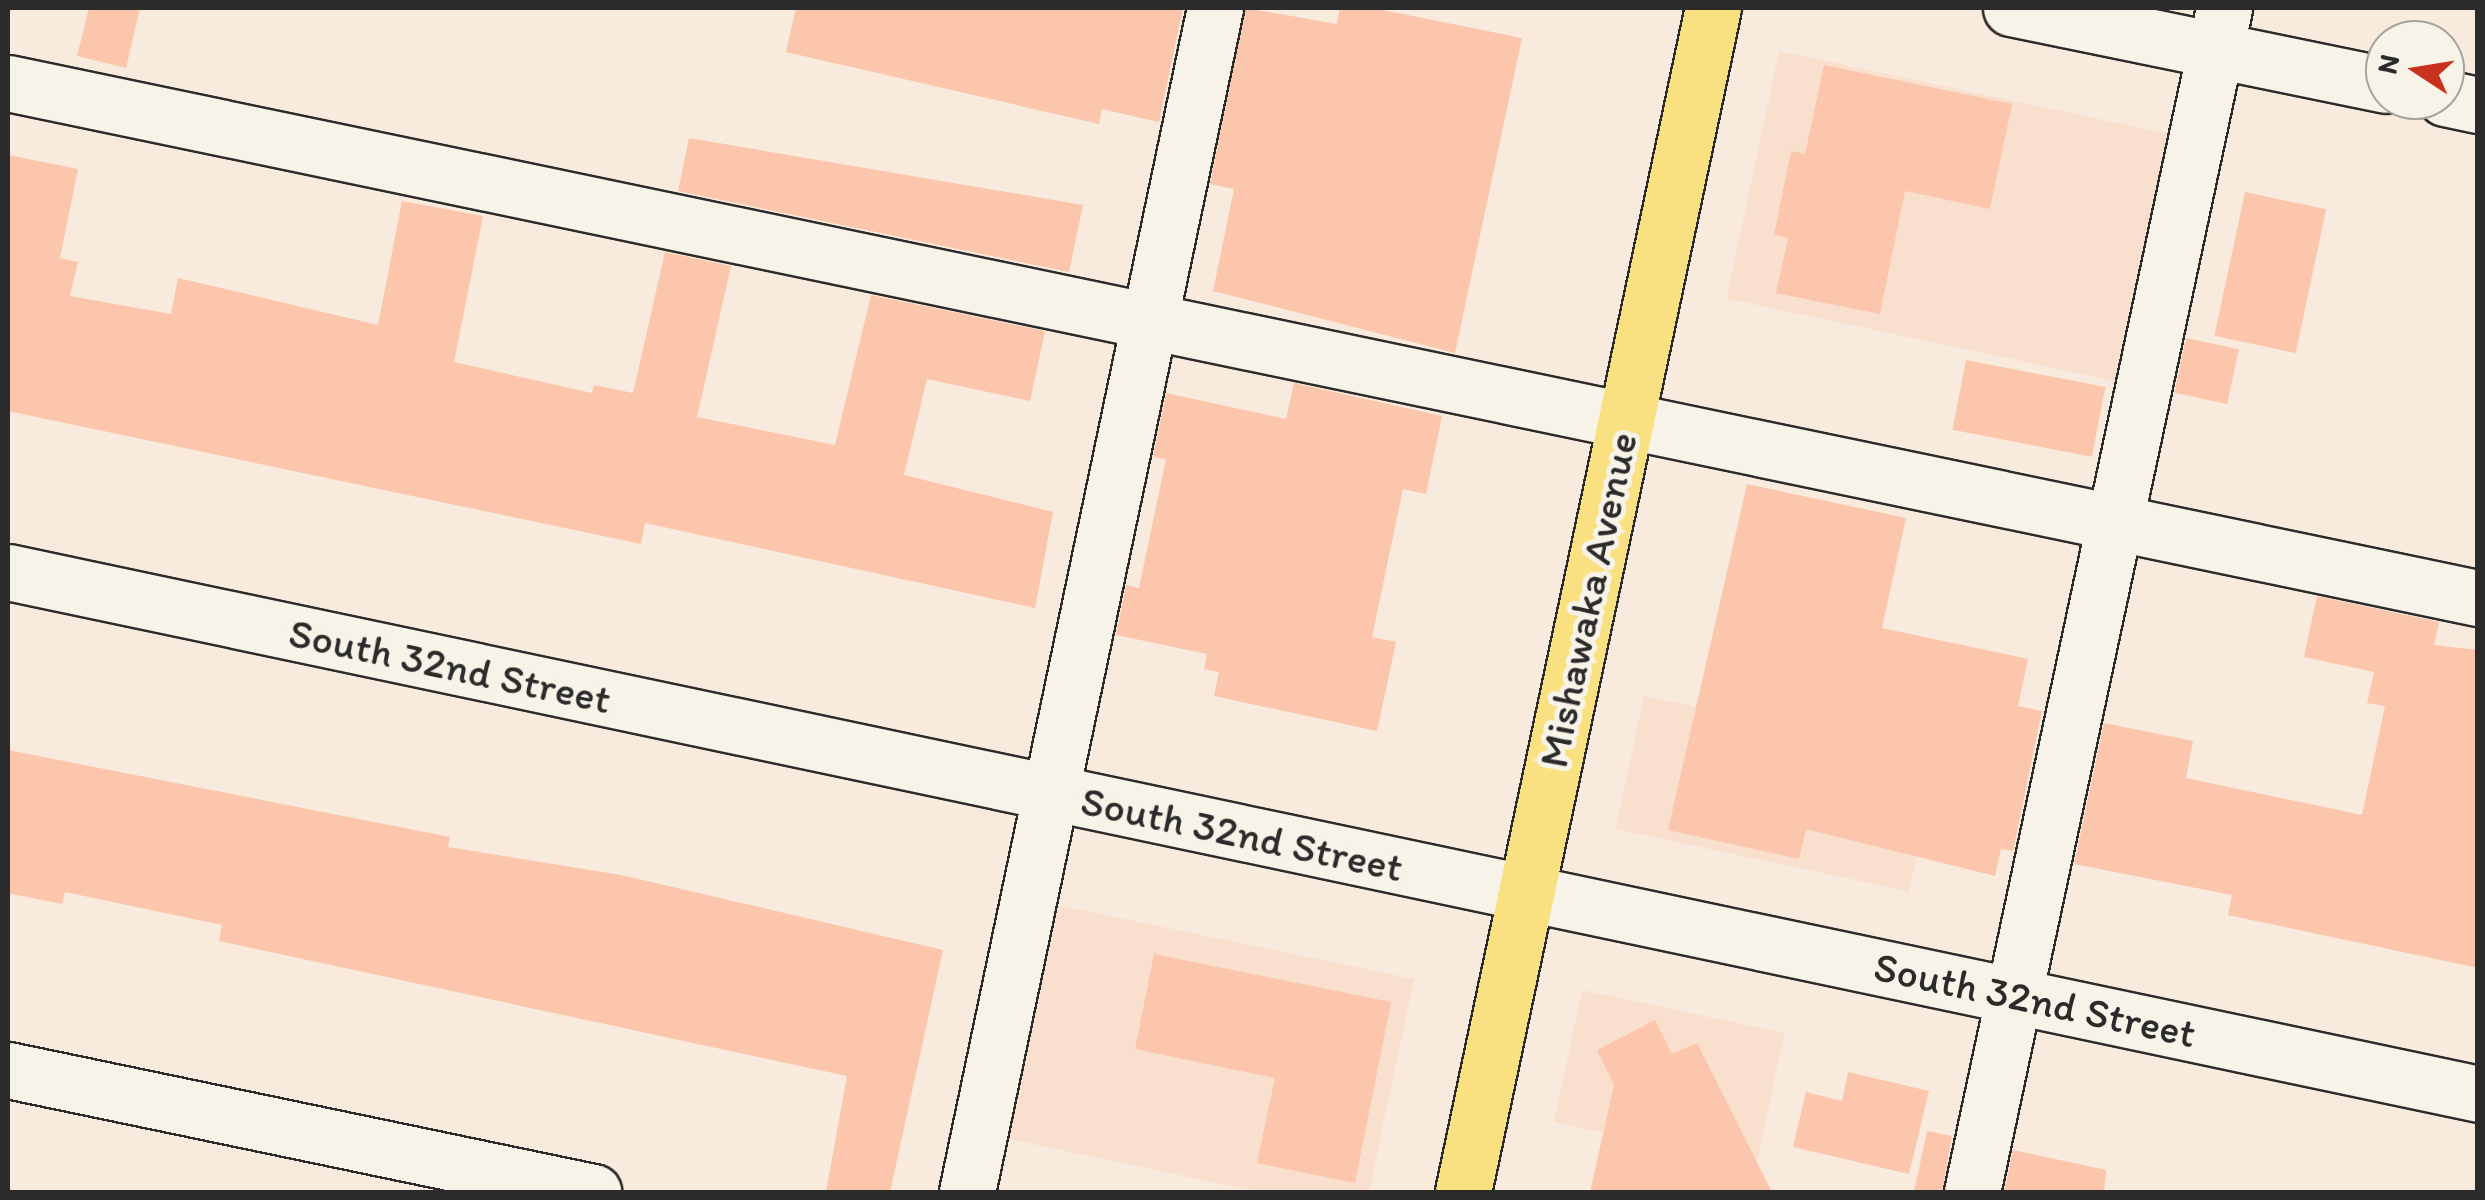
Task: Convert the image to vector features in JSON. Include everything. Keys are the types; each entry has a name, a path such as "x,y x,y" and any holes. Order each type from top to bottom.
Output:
{"main road":[{"name":"Mishawaka Avenue","path":"1463,1192 1713,8"}],"street":[{"path":"966,1192 1046,792 1215,8"},
{"path":"2011,8 2219,28 2365,78"},
{"path":"1972,1192 2219,28"},
{"path":"8,83 2478,598"},
{"name":"South 32nd Street","path":"8,572 2478,1094"},
{"path":"8,1070 593,1192"}],"shaded area":[{"path":"1779,51 2170,134 2118,382 1726,298"},
{"path":"1644,696 1937,758 1909,891 1616,829"},
{"path":"1037,901 1414,979 1369,1192 1260,1192 985,1134"},
{"path":"1582,990 1784,1033 1756,1165 1554,1122"}],"building":[{"path":"89,8 140,8 126,68 77,56"},
{"path":"796,8 1183,8 1159,122 1102,109 1099,124 786,52"},
{"path":"1245,8 1337,24 1340,8 1373,8 1522,38 1455,353 1213,291 1234,189 1210,184"},
{"path":"1824,65 2012,104 1990,209 1905,191 1880,314 1776,293 1788,238 1774,235 1791,151 1805,154"},
{"path":"689,138 1083,205 1069,272 678,191"},
{"path":"8,155 78,169 60,258 78,262 70,296 171,314 178,278 378,325 402,201 483,216 454,362 592,393 594,385 633,393 665,252 731,266 697,417 835,445 871,295 1045,331 1030,401 927,379 904,475 1053,512 1035,608 645,523 641,544 8,411"},
{"path":"2245,192 2326,209 2296,353 2214,336"},
{"path":"2186,338 2239,349 2227,404 2174,393"},
{"path":"1966,360 2105,387 2092,457 1952,430"},
{"path":"1294,383 1442,416 1426,494 1403,489 1372,637 1396,642 1377,731 1214,696 1219,672 1204,669 1207,654 1116,635 1126,585 1139,588 1166,459 1153,457 1166,393 1286,419"},
{"path":"1747,484 1906,518 1882,628 2028,659 2018,706 2042,711 2013,851 2001,849 1995,876 1806,829 1799,859 1668,830"},
{"path":"2317,596 2439,622 2434,645 2478,650 2478,968 2228,915 2232,895 2074,864 2104,723 2193,741 2186,778 2362,815 2385,706 2367,703 2374,672 2304,657"},
{"path":"8,750 450,837 448,847 621,875 943,950 890,1192 826,1192 847,1076 219,941 222,925 65,892 62,904 8,893"},
{"path":"1154,954 1391,1002 1355,1183 1257,1163 1275,1078 1135,1049"},
{"path":"1655,1020 1672,1054 1697,1043 1772,1192 1590,1192 1614,1085 1597,1050"},
{"path":"1848,1072 1929,1091 1909,1174 1793,1147 1806,1092 1842,1101"},
{"path":"1927,1131 1952,1136 1942,1192 1914,1192"},
{"path":"2013,1150 2106,1170 2104,1192 2004,1192"}]}
